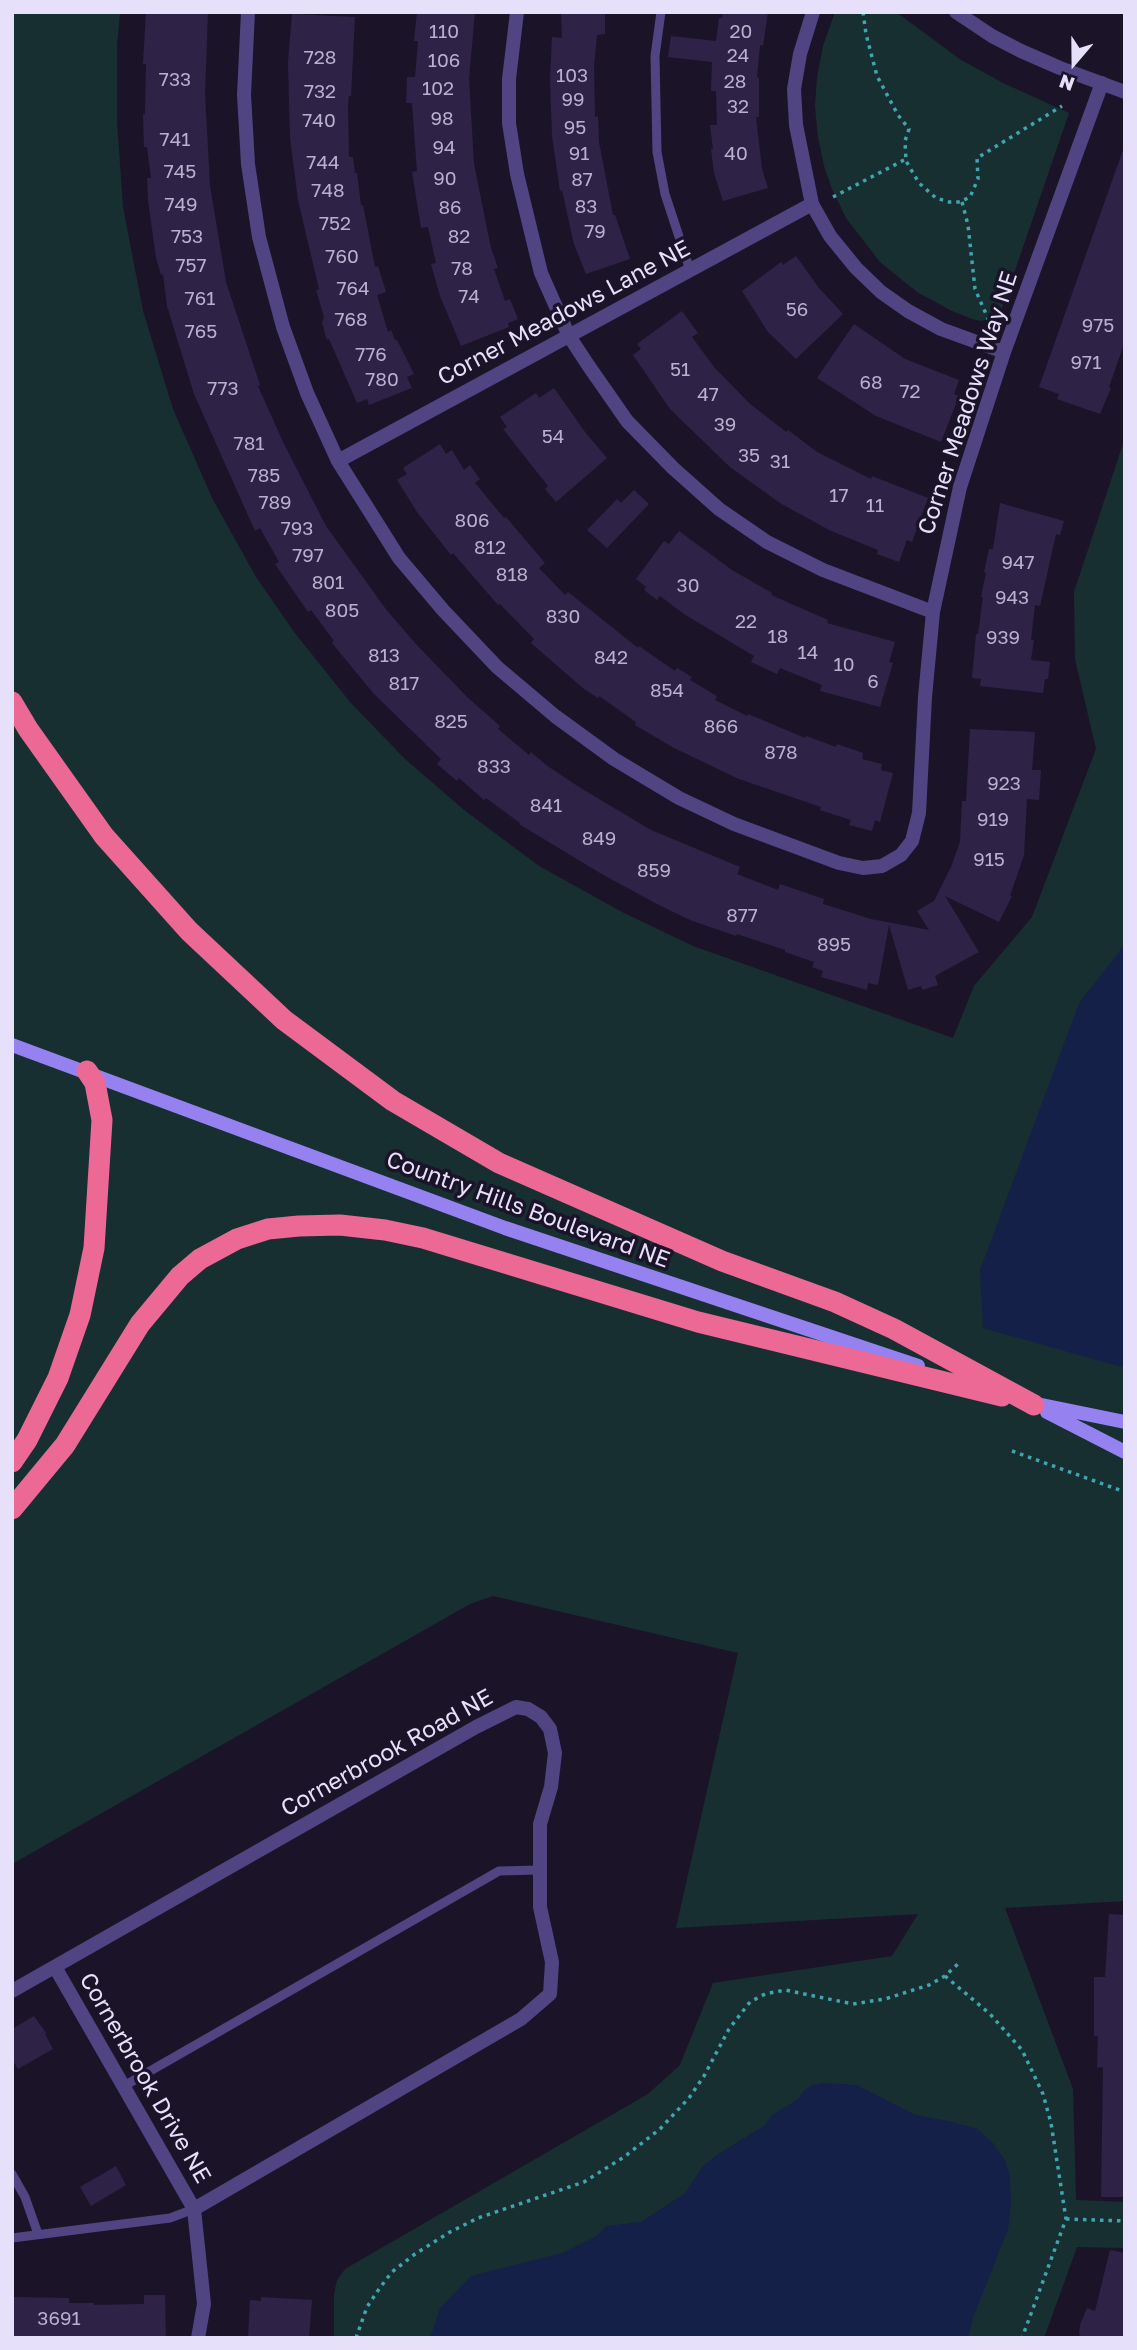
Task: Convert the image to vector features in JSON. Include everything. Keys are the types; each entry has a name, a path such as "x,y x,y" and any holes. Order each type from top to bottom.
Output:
{"highway":[{"path":"12,702 104,836 189,931 284,1020 393,1101 499,1163 722,1261 835,1302 894,1329 1034,1405"},
{"path":"12,1462 32,1430 58,1378 80,1315 94,1248 102,1120 95,1083 87,1071"},
{"path":"12,1509 65,1445 140,1324 180,1276 200,1259 237,1239 268,1229 340,1225 385,1230 422,1238 698,1322 1034,1405"}],"main road":[{"name":"Country Hills Boulevard NE","path":"12,1045 505,1228 1034,1405 1125,1422"},
{"name":"Country Hills Boulevard NE","path":"1034,1405 1125,1451"}],"street":[{"name":"Corner Meadows Way NE","path":"248,12 244,95 248,164 259,237 288,340 307,393 338,461 399,558 496,667 555,716 614,759 679,798 734,824 839,863 863,867 882,866 901,855 912,841 919,813 933,612 960,487 1004,352 1102,83"},
{"path":"517,12 509,79 509,123 517,174 541,273 569,336 627,421 673,468 719,509 767,542 823,570 933,612"},
{"path":"813,12 800,54 794,89 796,125 812,204 830,236 856,268 881,292 941,329 1004,352"},
{"path":"956,12 1021,51 1125,92"},
{"name":"Corner Meadows Lane NE","path":"338,461 812,204"},
{"name":"Cornerbrook Road NE","path":"12,1991 476,1727 516,1707 528,1709 541,1717 550,1729 555,1753 551,1787 540,1824 539,1870 540,1907 552,1962 550,1994 521,2019 194,2209"},
{"name":"Cornerbrook Drive NE","path":"55,1966 194,2209 204,2304 198,2338"}],"lane":[{"path":"661,12 655,56 657,152 665,194 690,270"},
{"path":"124,2086 499,1871 539,1870"},
{"path":"12,2174 25,2197 38,2234"},
{"path":"12,2238 170,2218 194,2209"}],"path":[{"path":"863,12 877,76 898,116 909,129 905,141 906,159 911,172 927,192 949,202 962,202 970,197 978,179 977,158 1062,106"},
{"path":"833,197 906,159"},
{"path":"962,202 968,225 975,289 990,323"},
{"path":"1012,1451 1125,1492"},
{"path":"356,2338 367,2307 379,2288 392,2272 415,2254 478,2218 584,2182 624,2157 660,2129 689,2098 729,2029 750,2002 765,1994 785,1990 853,2004 868,2003 929,1985 945,1976 961,1961"},
{"path":"945,1976 1008,2033 1022,2050 1044,2094 1051,2123 1066,2219 1022,2338"},
{"path":"1066,2219 1125,2221"}],"green space":[{"path":"12,12 120,12 117,122 123,207 143,311 173,409 212,498 256,577 294,632 350,702 405,759 464,810 539,866 622,912 693,946 953,1038 974,986 1032,917 1096,749 1075,659 1074,592 1125,438 1125,1901 1005,1908 1073,2089 1076,2200 1125,2202 1125,2248 1077,2247 1044,2338 334,2338 334,2294 337,2280 345,2269 648,2094 680,2065 713,1983 892,1956 918,1914 676,1928 738,1653 493,1596 470,1604 12,1864"},
{"path":"835,12 896,12 961,60 1003,83 1069,113 1001,311 996,317 981,321 972,319 917,292 880,262 846,218 824,166 815,106 823,46"}],"water":[{"path":"1125,944 1125,1368 983,1328 980,1270 1079,1003"},
{"path":"812,2085 857,2085 916,2115 978,2129 993,2143 1005,2160 1010,2176 1008,2230 973,2318 968,2338 430,2338 440,2308 471,2276 562,2253 595,2237 606,2226 641,2222 685,2193 702,2167 715,2156 765,2125 771,2116 798,2099 803,2091"}],"building":[{"path":"146,12 208,12 205,94 210,186 226,282 260,385 258,386 326,526 385,608 415,643 467,697 500,726 498,729 529,755 531,752 579,787 651,830 740,867 737,874 778,890 780,884 824,899 823,904 871,919 929,930 917,911 934,901 960,842 962,801 966,801 970,729 1035,732 1032,770 1041,770 1039,800 1027,799 1024,855 1012,896 999,922 945,896 979,952 935,976 938,985 922,990 921,986 908,990 889,925 878,985 868,983 867,990 821,977 823,971 812,967 814,962 690,920 600,873 519,824 437,764 441,759 374,694 332,643 334,641 311,610 308,612 275,564 279,562 260,528 255,531 194,394 167,306 163,274 161,275 156,258 148,200 147,178 151,178 147,147 144,147 143,114"},
{"path":"417,12 475,12 469,79 474,164 491,248 498,268 494,269 505,301 510,299 518,319 508,323 509,327 461,346 440,296 431,264 436,263 428,227 421,228 412,172 417,171 412,103 406,103 407,77 415,77 418,41 414,41"},
{"path":"723,12 768,12 763,46 760,45 757,77 759,117 756,117 762,169 768,188 723,201 714,173 711,149 710,125 717,125 716,91 711,91 712,62 668,57 671,36 716,41 719,18 722,18"},
{"path":"561,13 605,13 605,34 597,35 594,66 595,117 598,116 599,142 613,215 630,259 586,274 574,244 562,190 560,191 552,136 552,37 562,38"},
{"path":"292,14 355,17 351,96 348,105 349,157 353,157 357,173 375,267 378,266 386,292 377,295 388,332 391,330 414,374 407,377 412,388 369,405 367,399 357,403 329,339 327,340 322,323 324,317 298,200 290,138 288,62"},
{"path":"1123,150 1125,341 1100,414 1057,399 1059,394 1039,387"},
{"path":"796,256 819,288 843,314 796,359 768,332 742,291 781,262 783,265"},
{"path":"682,311 698,333 692,337 714,367 749,403 786,432 788,430 817,452 871,479 872,476 928,498 912,542 907,540 899,562 877,554 878,550 829,530 780,503 730,467 670,409 633,355 641,349 637,344"},
{"path":"854,324 905,359 959,380 954,394 959,396 941,442 876,416 817,378"},
{"path":"554,388 607,458 556,502 545,489 548,486 503,429 507,427 500,417 536,393 539,398"},
{"path":"440,444 446,454 452,450 464,470 470,465 480,479 475,483 545,563 539,568 565,595 568,592 638,648 639,646 675,671 677,668 692,677 690,680 717,696 715,700 747,716 748,714 805,738 806,736 836,747 837,744 863,753 862,759 882,764 881,770 893,773 880,822 875,820 872,831 849,825 851,820 820,810 821,807 739,779 674,748 635,725 636,722 599,696 598,698 584,689 531,643 534,639 500,604 498,605 453,553 451,555 417,512 397,480 407,474 403,468"},
{"path":"634,490 649,504 607,548 587,530 617,499 621,503"},
{"path":"1000,503 1064,521 1060,535 1056,534 1040,606 1035,605 1031,660 1050,662 1043,693 980,686 981,679 972,678 984,572 989,549 993,549"},
{"path":"679,531 732,570 772,593 771,595 828,620 827,623 895,642 889,662 893,663 880,707 820,691 822,685 780,668 777,674 751,662 754,656 684,614 660,596 657,600 644,590 646,587 636,579 664,541 669,544"},
{"path":"1109,1914 1125,1915 1125,2197 1101,2197 1103,2067 1097,2068 1094,1977 1105,1977"},
{"path":"34,2016 53,2049 18,2069 12,2059 12,2029"},
{"path":"116,2166 126,2185 91,2206 80,2187"},
{"path":"1110,2250 1125,2253 1125,2338 1087,2338 1079,2335 1080,2325 1087,2308 1095,2311"},
{"path":"144,2295 165,2295 166,2338 12,2338 12,2297 69,2298 69,2303 94,2305 144,2304"},
{"path":"261,2297 312,2300 309,2338 248,2338 250,2300 261,2301"}]}
